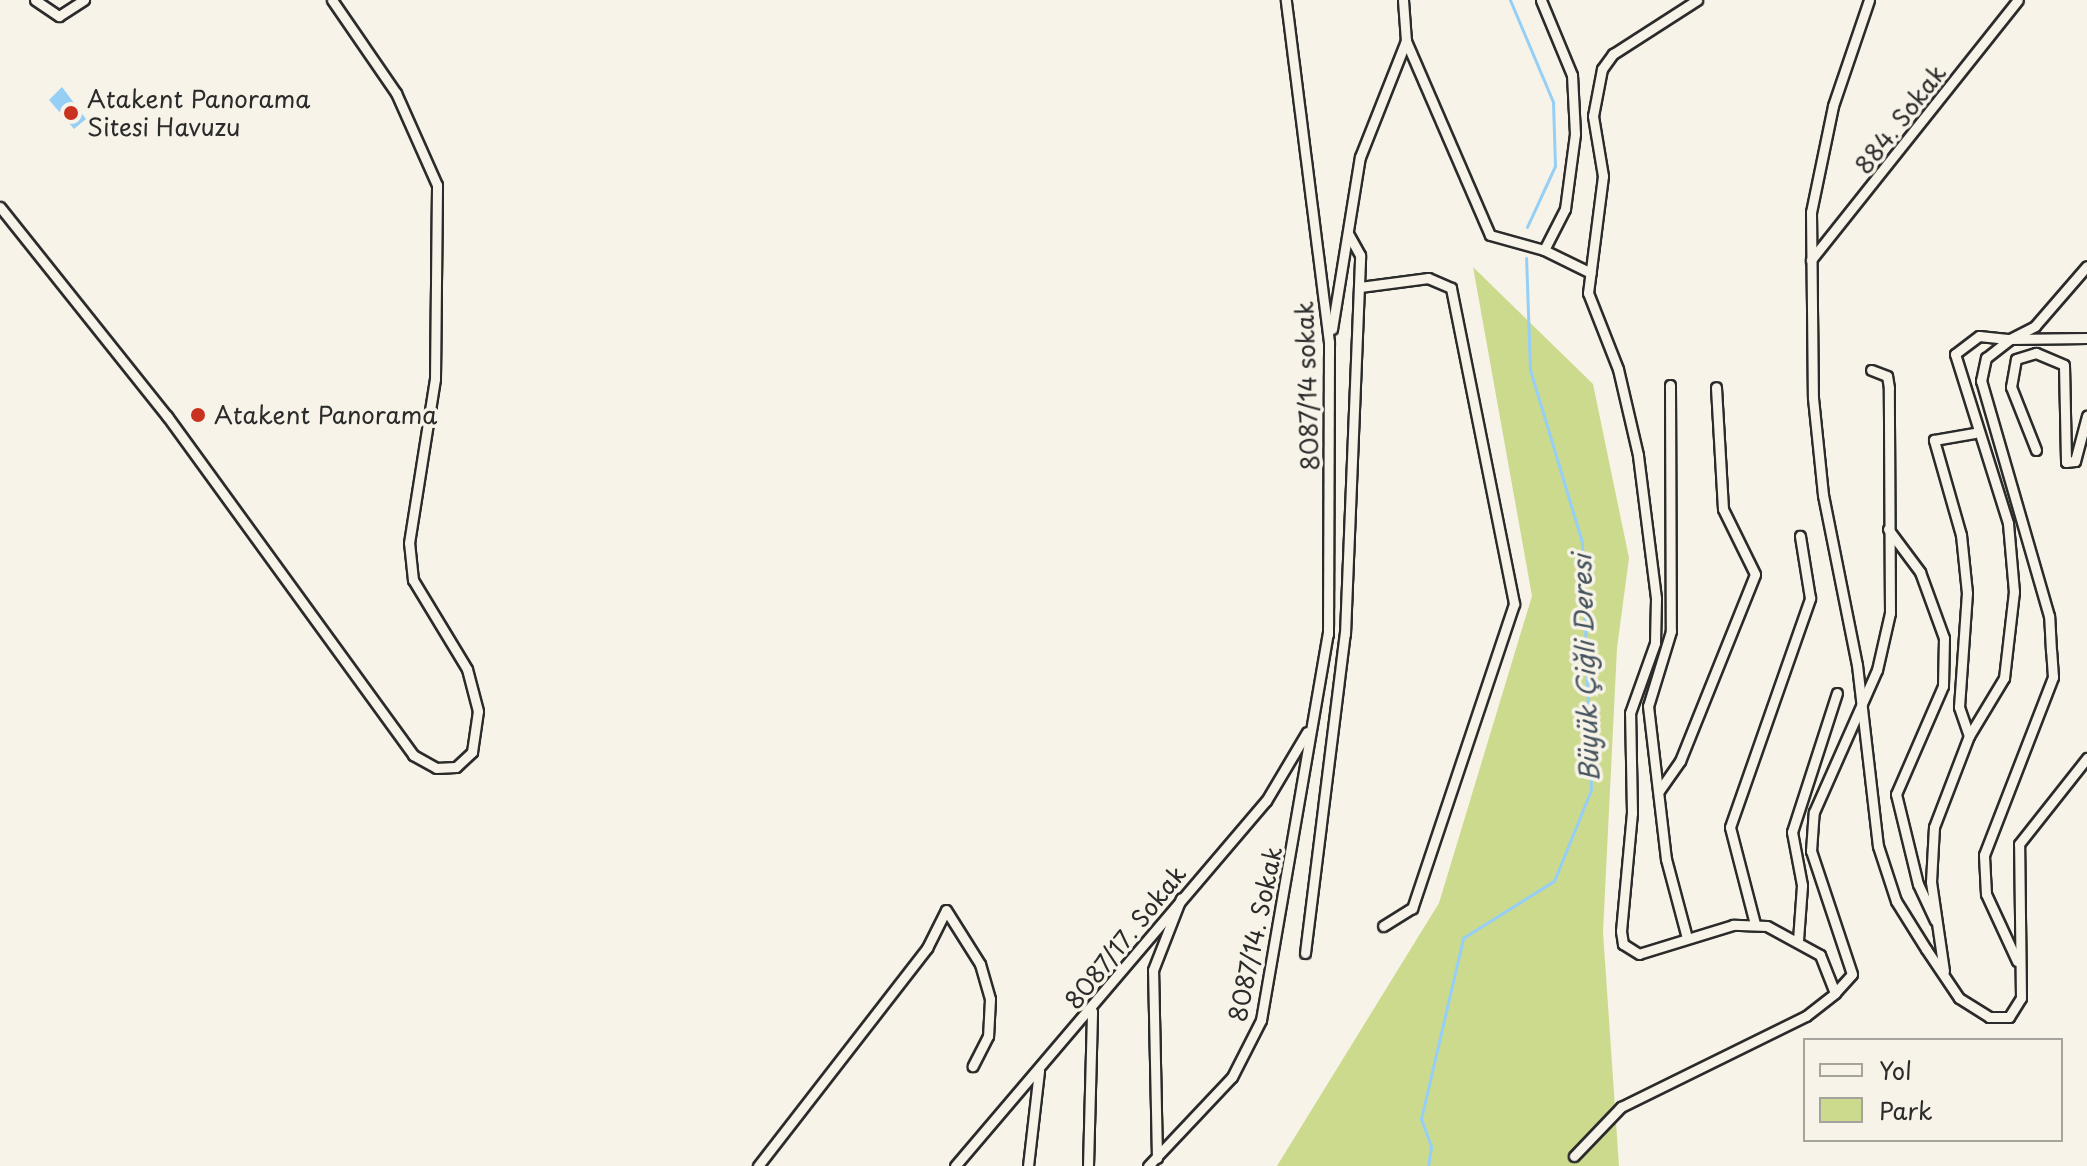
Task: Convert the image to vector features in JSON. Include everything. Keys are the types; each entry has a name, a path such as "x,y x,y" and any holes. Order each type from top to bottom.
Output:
{"street":[{"path":"35,0 59,16 84,0"},
{"path":"0,207 82,304 413,755 436,768 456,767 472,752 478,711 467,669 413,580 409,543 435,379 437,185 396,93 332,0"},
{"name":"8087/14 sokak","path":"1286,0 1329,342 1328,634 1312,722"},
{"path":"1403,0 1406,41 1490,235 1544,250 1591,273"},
{"path":"1404,12 1410,0"},
{"path":"1541,0 1572,75 1575,134 1565,209 1544,250"},
{"path":"1697,0 1630,41 1602,69 1593,116 1603,176 1588,293 1618,369 1640,463 1656,598 1655,643 1630,713 1632,813 1621,931 1623,944 1639,954 1687,938 1755,924 1798,940 1830,967 1835,993"},
{"path":"1869,0 1833,106 1811,212 1823,495 1860,710 1878,846 1896,901 1944,973 1974,1011 1999,1019 2015,1012 2021,998 2019,844 2087,758"},
{"name":"884. Sokak","path":"1811,260 2018,0"},
{"path":"1329,342 1360,157 1406,41"},
{"path":"1305,953 1345,634 1360,287 1360,255 1348,233"},
{"path":"2019,964 1986,894 1984,855 2053,677 2049,616 1981,381 1986,358 2010,339 2035,326 2087,266"},
{"path":"1360,287 1428,278 1451,288 1514,604 1412,908 1383,926"},
{"path":"1944,973 1936,921 1934,827 1969,736 2004,678 2014,592 2008,523 1974,433 1955,354 1979,336 2010,339 2087,338"},
{"path":"2036,450 2011,387 2016,359 2036,353 2064,365 2066,462 2075,461 2087,416"},
{"path":"1574,1156 1621,1107 1806,1016 1835,993 1852,974 1817,874 1813,825 1825,775 1860,710 1890,613 1889,388 1887,376 1871,370"},
{"path":"1670,385 1671,631 1648,706 1666,859 1687,938"},
{"path":"1659,791 1680,761 1755,574 1723,509 1716,387"},
{"path":"1969,736 1959,707 1967,593 1961,535 1934,440 1974,433"},
{"path":"1888,529 1920,572 1944,638 1943,686 1896,794 1918,884 1936,921"},
{"path":"1755,924 1730,827 1810,598 1800,536"},
{"path":"1798,940 1802,885 1792,832 1837,693"},
{"name":"8087/17. Sokak","path":"955,1166 1092,1011 1181,898 1266,801 1312,722"},
{"name":"8087/14. Sokak","path":"1148,1166 1232,1077 1261,1020 1312,722"},
{"path":"1157,1158 1153,970 1181,898"},
{"path":"758,1166 927,948 946,910 980,964 990,999 988,1036 973,1066"},
{"path":"1088,1166 1092,1011"},
{"path":"1028,1166 1039,1071"}],"green space":[{"path":"1473,267 1593,384 1629,558 1617,648 1603,932 1619,1166 1277,1166 1439,903 1532,596"}],"water":[{"name":"Atakent Panorama Sitesi Havuzu","path":"62,87 86,119 74,129 49,100"}],"waterway":[{"name":"Büyük Çiğli Deresi","path":"1510,0 1553,102 1555,166 1527,227"},
{"name":"Büyük Çiğli Deresi","path":"1428,1166 1431,1146 1421,1119 1463,938 1554,881 1591,790 1582,542 1530,370 1526,258"}],"place":[{"name":"Atakent Panorama Sitesi Havuzu","path":"71,113"},
{"name":"Atakent Panorama","path":"198,415"}]}
